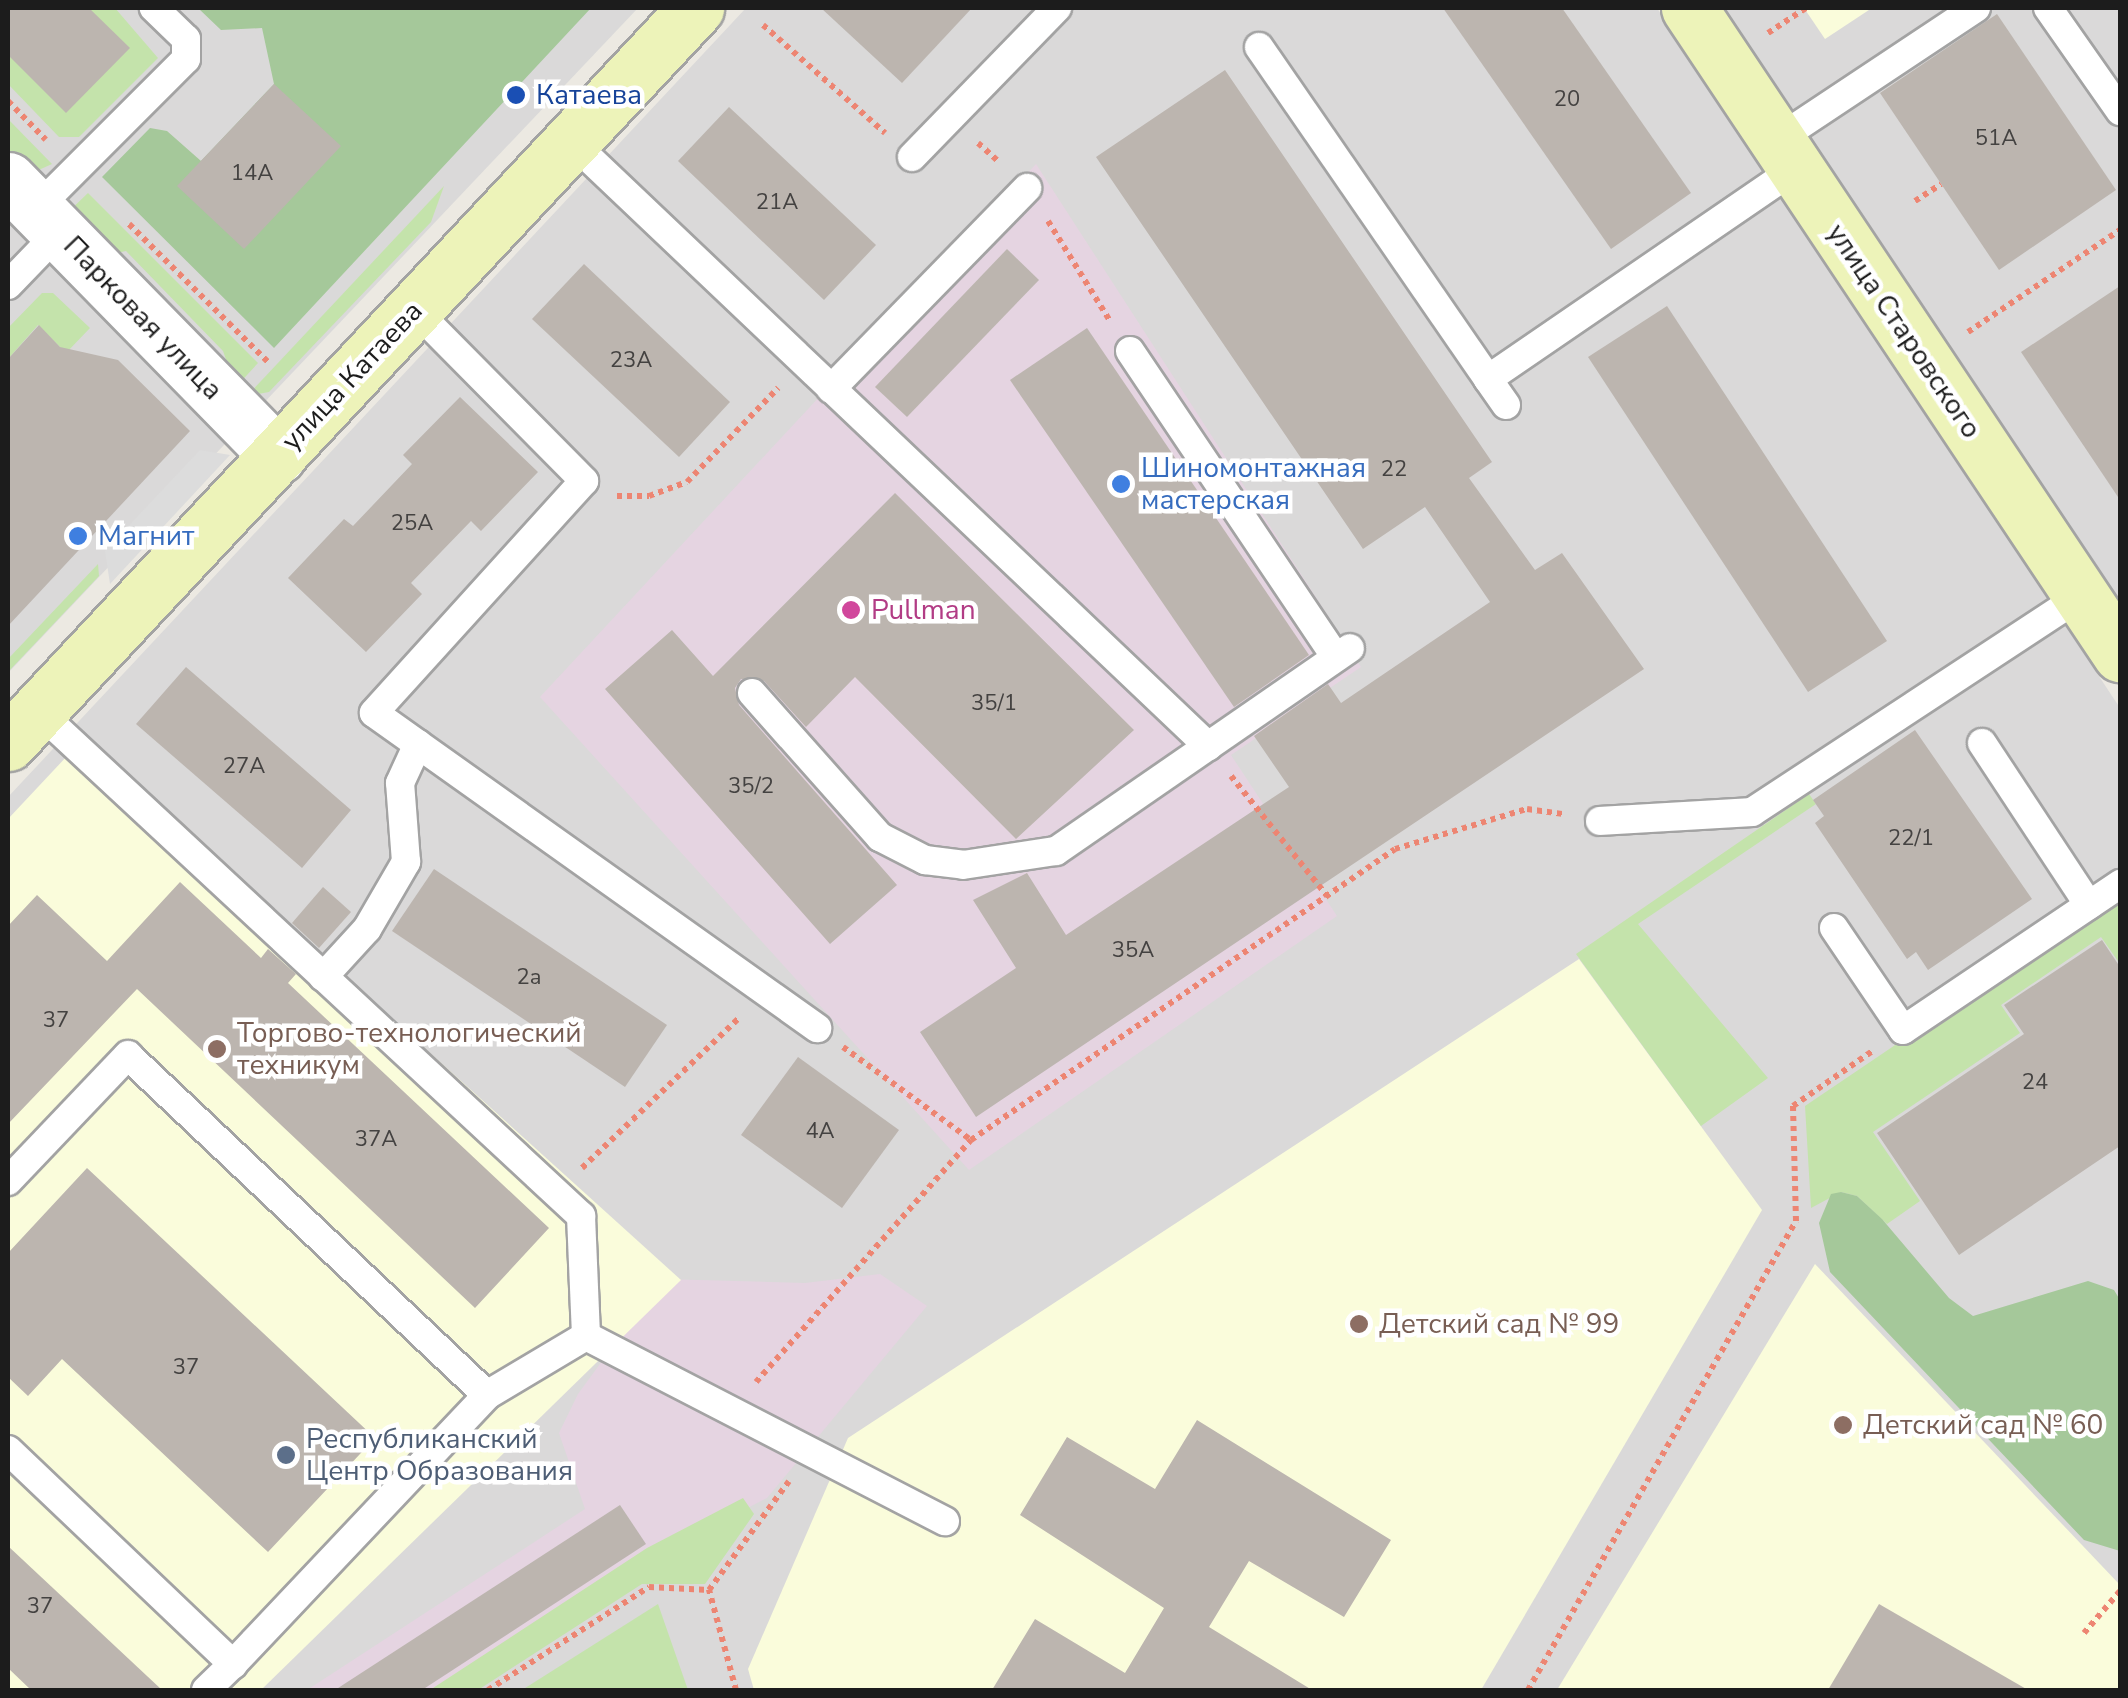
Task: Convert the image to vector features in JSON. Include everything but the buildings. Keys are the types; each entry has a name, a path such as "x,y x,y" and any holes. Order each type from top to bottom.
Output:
{"street":[{"name":"улица Катаева","path":"23,727 696,8"},
{"name":"улица Старовского","path":"1688,8 2120,654"},
{"name":"Парковая улица","path":"34,207 278,456"}],"lane":[{"path":"8,286 34,207 186,58 186,39 154,8"},
{"path":"912,158 1057,8"},
{"path":"1488,379 1976,8"},
{"path":"2048,8 2120,111"},
{"path":"1259,47 1506,405"},
{"path":"570,141 1208,746"},
{"path":"831,389 1026,188"},
{"path":"414,309 584,481 374,713 817,1028"},
{"path":"752,693 880,837 914,856 963,865 1056,851 1343,652 1130,351"},
{"path":"1600,821 1752,812 2082,594"},
{"path":"23,727 324,977 581,1216 586,1336"},
{"path":"1982,743 2089,905"},
{"path":"324,977 367,930 406,862 400,783 418,744"},
{"path":"1834,928 1903,1030 2120,884"},
{"path":"8,1181 128,1055 487,1395"},
{"path":"586,1336 945,1521"},
{"path":"206,1690 487,1395 586,1336"},
{"path":"8,1450 232,1664"}],"path":[{"path":"1762,36 1806,8"},
{"path":"763,25 912,158"},
{"path":"8,101 270,364"},
{"path":"951,118 1026,188 1130,351"},
{"path":"1916,201 1941,184"},
{"path":"1960,337 2120,230"},
{"path":"584,481 625,497 687,482 802,362"},
{"path":"1208,746 1328,896"},
{"path":"732,1410 971,1140 1396,849 1462,824 1528,809 1600,821"},
{"path":"556,1192 766,992"},
{"path":"817,1028 971,1140"},
{"path":"1528,1690 1796,1220 1793,1106 1903,1030"},
{"path":"709,1590 811,1451"},
{"path":"488,1690 649,1587 709,1590"},
{"path":"709,1590 736,1690"},
{"path":"2084,1634 2120,1591"}],"shaded area":[{"path":"8,8 638,8 8,673"},
{"path":"746,8 1657,8 2120,708 2120,1690 8,1690 8,797"},
{"path":"1718,8 2120,8 2120,616"},
{"path":"1804,8 1872,8 1825,39"},
{"path":"1036,164 1361,667 1231,755 1337,916 969,1170 540,697"},
{"path":"200,450 230,455 110,584 105,551"},
{"name":"Торгово-технологический техникум","path":"83,739 681,1280 261,1690 8,1690 8,819"},
{"name":"Детский сад № 99","path":"1579,959 1762,1210 1481,1690 754,1690 748,1669 848,1438"},
{"name":"Детский сад № 60","path":"1815,1264 2120,1585 2120,1690 1557,1690"},
{"path":"880,1274 927,1306 767,1498 668,1549 451,1690 307,1690 585,1509 559,1433 578,1394 662,1279 805,1283"}],"green space":[{"path":"8,8 115,8 158,58 79,137 59,137 8,84"},
{"path":"198,8 591,8 274,348 102,177 150,128 167,131 201,161 274,84 262,28 221,30"},
{"path":"8,119 52,164 32,173 8,149"},
{"path":"444,186 431,222 269,392 247,396"},
{"path":"88,193 258,363 236,387 223,351 126,251 103,256 63,217"},
{"path":"42,293 53,293 90,328 66,353 38,325 8,359 8,328"},
{"path":"98,564 99,576 8,672 8,659"},
{"path":"1809,794 1816,804 1638,924 1768,1078 1701,1126 1576,954"},
{"path":"2120,893 2120,964 2101,937 2001,1005 2020,1033 1873,1132 1920,1201 1887,1224 1857,1196 1841,1192 1811,1208 1805,1106"},
{"path":"1831,1194 1857,1196 1882,1219 1949,1298 1973,1316 2088,1281 2114,1290 2120,1300 2120,1551 2084,1540 1830,1272 1819,1223"},
{"path":"743,1498 754,1514 705,1584 642,1584 478,1690 430,1690 647,1548"},
{"path":"658,1604 688,1690 522,1690"}],"place":[{"name":"Катаева","path":"516,95"},
{"name":"Шиномонтажная мастерская","path":"1121,484"},
{"name":"Магнит","path":"78,536"},
{"name":"Pullman","path":"851,610"},
{"name":"Торгово-технологический техникум","path":"217,1049"},
{"name":"Детский сад № 99","path":"1359,1324"},
{"name":"Детский сад № 60","path":"1843,1425"},
{"name":"Республиканский Центр Образования","path":"286,1455"}]}
